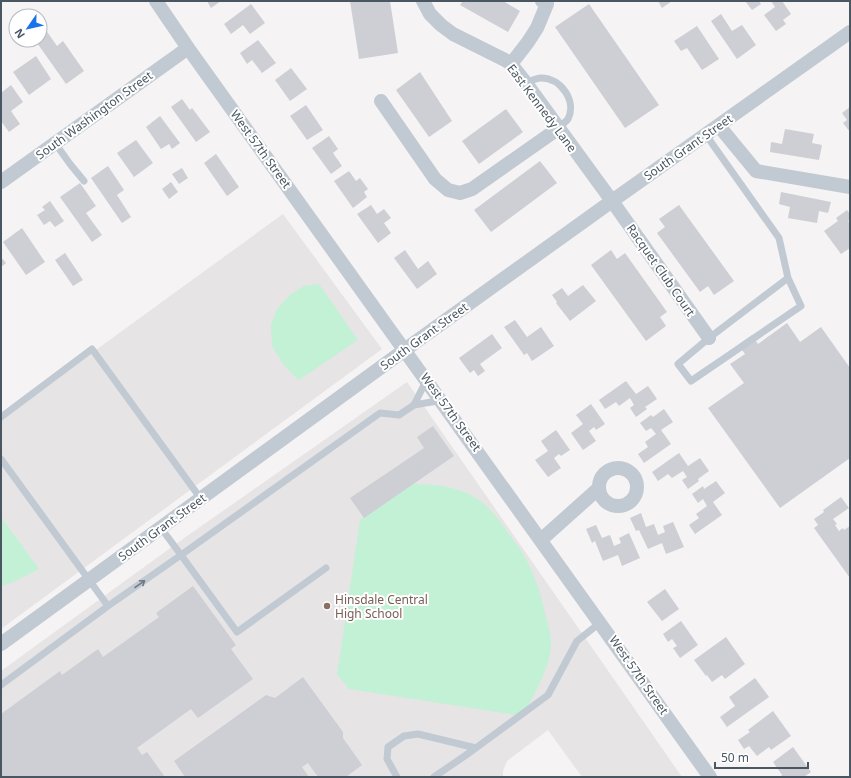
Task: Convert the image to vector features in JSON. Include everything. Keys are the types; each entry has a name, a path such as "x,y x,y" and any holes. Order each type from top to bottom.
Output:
{"street":[{"name":"West 57th Street","path":"156,1 188,48 443,400 710,777"},
{"name":"East Kennedy Lane","path":"423,1 430,14 453,34 511,64 612,201"},
{"path":"511,64 537,28 547,4 542,1"},
{"name":"South Grant Street","path":"1,644 406,349 850,32"},
{"name":"South Washington Street","path":"1,182 188,48"},
{"path":"381,101 435,179 448,190 460,193 472,189 559,128"},
{"path":"719,126 756,170 850,187"},
{"name":"Racquet Club Court","path":"612,201 709,338"},
{"path":"542,539 599,488"}],"lane":[{"path":"526,83 542,78 552,80 566,91 570,111 567,120 559,128"},
{"path":"706,135 779,238 788,278 801,306 691,381 678,364 709,338 788,278"},
{"path":"55,143 84,181"},
{"path":"1,416 92,349 201,499"},
{"path":"414,405 427,378"},
{"path":"1,685 108,606 380,413 399,415 414,405 443,400"},
{"path":"1,459 108,606"},
{"path":"161,528 237,632 326,568"},
{"path":"434,777 548,695 577,641 601,622"},
{"path":"397,777 387,759 388,747 404,736 418,734 476,748"}],"shaded area":[{"path":"283,214 382,349 1,629 1,419"},
{"name":"Hinsdale Central High School","path":"407,382 682,777 582,777 548,730 507,761 503,771 503,777 1,777 1,671 180,541"}],"green space":[{"path":"319,284 358,340 299,380 283,364 272,346 271,325 277,309 290,295 304,286"},
{"path":"412,484 428,484 453,488 481,501 500,522 522,552 529,565 542,599 549,629 551,646 548,663 544,673 523,716 349,689 337,674 360,520"},
{"path":"1,517 39,569 11,583 1,586"}],"building":[{"path":"207,1 221,1 211,8"},
{"path":"350,1 390,1 398,53 359,59"},
{"path":"463,1 503,1 520,11 508,32 460,5"},
{"path":"658,1 672,1 662,8"},
{"path":"745,1 759,1 761,4 752,10"},
{"path":"771,1 782,1 791,14 783,20 786,24 776,31 764,15 775,7"},
{"path":"251,4 265,23 250,34 243,25 231,34 224,24"},
{"path":"589,4 659,105 625,128 555,27"},
{"path":"721,14 732,31 742,25 756,45 737,59 711,21"},
{"path":"697,26 719,59 702,70 687,48 681,51 674,41"},
{"path":"48,33 57,46 63,41 84,71 66,84 41,48 48,48"},
{"path":"258,40 276,63 262,73 252,60 247,64 240,53"},
{"path":"36,56 51,79 29,95 13,72"},
{"path":"291,68 307,89 290,101 275,80"},
{"path":"420,72 452,121 429,137 396,90"},
{"path":"11,85 23,102 11,111 20,124 9,132 1,121 1,93"},
{"path":"182,99 190,110 192,108 210,132 196,142 171,107"},
{"path":"306,105 323,130 307,140 290,116"},
{"path":"850,107 850,132 843,123 847,120 842,113"},
{"path":"506,109 523,132 479,164 462,141"},
{"path":"160,116 180,143 172,149 169,144 161,149 146,127"},
{"path":"785,129 814,134 812,143 822,145 819,160 770,152 771,142 782,144"},
{"path":"329,136 338,149 333,153 342,166 331,174 312,148"},
{"path":"136,140 153,163 134,177 117,153"},
{"path":"216,154 239,187 227,196 204,163"},
{"path":"540,161 557,183 491,232 474,210"},
{"path":"108,166 124,190 117,195 131,217 122,223 91,178"},
{"path":"182,168 188,178 179,184 172,174"},
{"path":"349,171 356,181 360,178 368,189 364,192 367,197 353,208 334,181"},
{"path":"171,182 178,192 169,199 162,189"},
{"path":"80,183 96,206 86,213 102,235 92,242 60,197"},
{"path":"781,192 831,202 828,213 819,211 817,223 788,218 790,207 779,204"},
{"path":"50,201 64,221 55,227 50,221 44,225 37,215 45,210 42,207"},
{"path":"371,205 377,214 384,209 391,218 384,223 391,233 378,243 357,214"},
{"path":"679,205 734,281 714,295 708,286 700,292 657,233 665,227 659,219"},
{"path":"847,210 850,214 850,220 848,221 850,224 850,248 841,254 824,231 838,221 836,218"},
{"path":"22,228 45,262 26,275 3,242"},
{"path":"405,250 418,269 428,261 437,274 417,289 394,258"},
{"path":"611,250 617,259 625,253 667,312 660,317 666,326 646,341 591,265"},
{"path":"65,253 83,280 73,286 55,260"},
{"path":"1,257 6,263 1,267"},
{"path":"583,285 596,301 570,321 556,303 557,302 552,295 562,288 568,296"},
{"path":"515,320 527,337 541,327 554,346 532,361 527,353 524,355 504,327"},
{"path":"787,323 800,342 821,327 850,368 850,458 780,508 708,408 744,383 730,364 745,354 738,345 752,335 758,344"},
{"path":"492,334 502,348 480,364 485,371 478,376 474,370 470,373 459,358"},
{"path":"626,381 636,394 648,386 657,399 645,407 647,409 636,417 630,408 634,405 630,398 619,406 616,402 605,409 599,400"},
{"path":"591,404 605,424 596,430 594,427 589,431 596,441 583,450 571,433 583,424 576,415"},
{"path":"664,409 673,422 661,430 671,444 644,463 638,454 648,447 645,442 656,434 651,428 646,431 640,423 651,415 653,417"},
{"path":"433,426 454,456 364,518 350,498 424,448 417,437"},
{"path":"556,430 570,450 561,456 559,454 554,458 561,468 548,477 535,460 548,451 541,441"},
{"path":"679,453 688,466 700,458 709,471 688,489 682,480 687,477 683,471 672,478 668,474 658,481 652,472"},
{"path":"716,481 725,493 713,502 722,515 695,534 689,525 699,518 696,514 707,506 703,499 698,503 692,494 703,486 704,489"},
{"path":"841,497 849,508 833,519 837,524 835,525 839,531 850,526 850,578 814,528 818,525 814,519 824,512 823,510"},
{"path":"641,513 646,527 654,524 658,535 665,532 663,526 673,522 684,547 666,554 662,543 648,549 639,530 636,531 630,518"},
{"path":"596,525 602,538 610,535 614,546 621,543 619,538 629,533 640,558 622,566 618,555 603,561 595,541 592,543 586,529"},
{"path":"193,586 236,645 231,649 253,679 198,718 191,709 137,748 142,755 147,752 165,777 1,777 1,714 60,671 62,675 98,649 103,657 159,617 156,613"},
{"path":"665,589 679,609 662,621 647,602"},
{"path":"681,621 698,645 680,658 673,648 677,646 672,639 668,642 663,634"},
{"path":"726,637 745,664 725,679 722,675 712,682 694,660"},
{"path":"303,677 343,732 343,738 362,765 346,777 318,777 308,763 302,767 309,777 185,777 174,761 266,695 275,698"},
{"path":"755,678 769,697 727,727 720,717 735,706 729,697"},
{"path":"773,711 791,736 771,750 769,747 757,756 749,746 744,749 738,740 750,732 748,730"},
{"path":"793,747 811,772 804,777 780,777 782,775 773,762"}],"place":[{"name":"Hinsdale Central High School","path":"327,606"}]}
